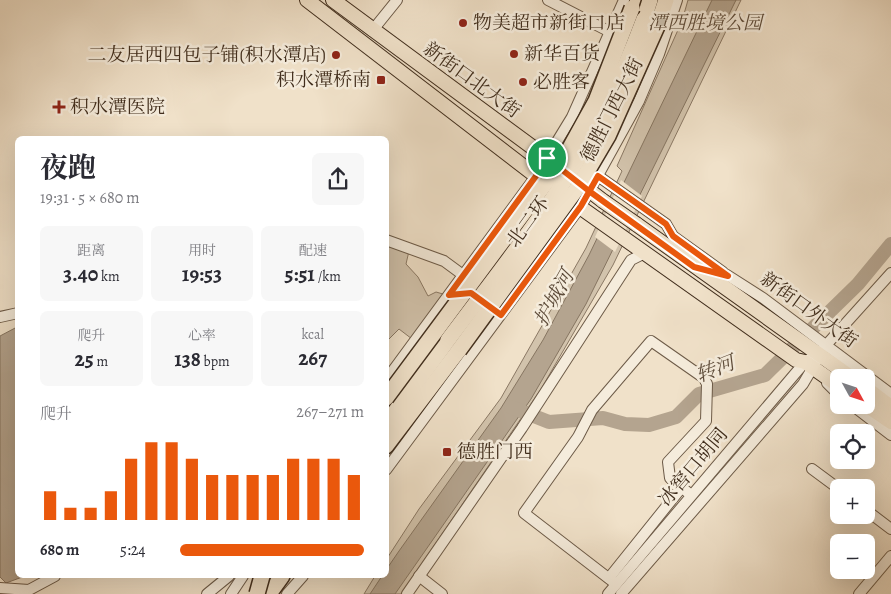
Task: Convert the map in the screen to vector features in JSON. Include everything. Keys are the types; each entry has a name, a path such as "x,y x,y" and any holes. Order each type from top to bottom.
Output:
{"highway":[{"name":"北二环","path":"650,0 651,22"},
{"name":"北二环","path":"389,420 453,345 578,187 608,136 651,22 666,0"},
{"path":"389,394 565,157 596,101 630,3"},
{"name":"北二环","path":"389,441 453,345"},
{"path":"250,594 262,578"},
{"path":"257,594 262,578"},
{"path":"269,594 281,578"}],"main road":[{"name":"新街口北大街","path":"307,0 536,176 581,206"},
{"name":"新街口北大街","path":"333,0 372,31 547,158 589,191"},
{"name":"新街口外大街","path":"589,191 694,267 797,331 842,369"},
{"path":"581,206 780,348 830,380"},
{"path":"875,395 891,407"},
{"path":"875,411 891,422"}],"street":[{"path":"372,31 397,0"},
{"path":"548,0 659,54"},
{"name":"德胜门西大街","path":"389,466 581,206 638,101 659,54 677,0"},
{"name":"德胜门西大街","path":"389,376 536,176 572,116 611,32 630,3"},
{"name":"德胜门西大街","path":"389,402 523,223 536,176"},
{"name":"新街口外大街","path":"598,176 666,224 673,236 728,276 763,298 797,331"},
{"path":"389,241 444,261 463,275"},
{"path":"407,594 522,428 538,400 631,260 645,253"},
{"name":"新街口外大街","path":"694,267 728,276"},
{"path":"830,387 805,364 817,346 891,273"},
{"path":"449,295 471,293 501,315"},
{"path":"0,317 15,314"},
{"path":"682,487 615,585 524,513 578,437 592,410 651,342 704,378 707,384 706,420 668,462 670,478 682,487 691,495"},
{"name":"新街口外大街","path":"817,346 891,394"},
{"name":"冰窖口胡同","path":"608,594 805,364"},
{"name":"冰窖口胡同","path":"615,585 803,384 805,364"},
{"path":"864,414 891,435"},
{"path":"812,469 830,482"},
{"path":"875,517 891,529"},
{"path":"859,594 891,556"},
{"path":"420,576 442,594"},
{"path":"1,588 29,590 51,578"},
{"path":"207,594 227,578"},
{"path":"231,594 242,578"},
{"path":"288,594 303,578"},
{"path":"298,594 304,578"}],"green space":[{"name":"潭西胜境公园","path":"688,0 741,0 613,265 541,389 401,594 364,594 374,578 389,578 389,555 419,509 501,398 586,248 622,171 617,166 682,21"},
{"path":"389,245 409,251 406,264 418,277 428,296 436,292 443,294 412,339 399,329 389,339"}],"shaded area":[{"path":"712,0 736,0 586,304 531,399 395,594 370,594 381,578 389,578 389,566 501,408 543,340 589,255"},
{"path":"15,328 15,578 20,578 6,583 0,577 0,336"}],"pier":[{"path":"621,180 642,196 615,252 595,237"}],"waterway":[{"name":"转河","path":"511,407 549,422 603,418 625,424 649,425 676,417 699,394 765,375 858,284 891,244"}],"place":[{"name":"物美超市新街口店","path":"463,23"},
{"name":"新华百货","path":"514,54"},
{"name":"二友居西四包子铺(积水潭店)","path":"336,55"},
{"name":"积水潭桥南","path":"381,80"},
{"name":"必胜客","path":"523,82"},
{"name":"积水潭医院","path":"59,107"},
{"name":"德胜门西","path":"447,452"}],"route":[{"path":"547,158 536,176 449,295 471,293 501,315 581,206 589,191 598,176 666,224 673,236 728,276 694,267 589,191 547,158"}],"water label":[{"name":"护城河","path":"554,298"}]}
